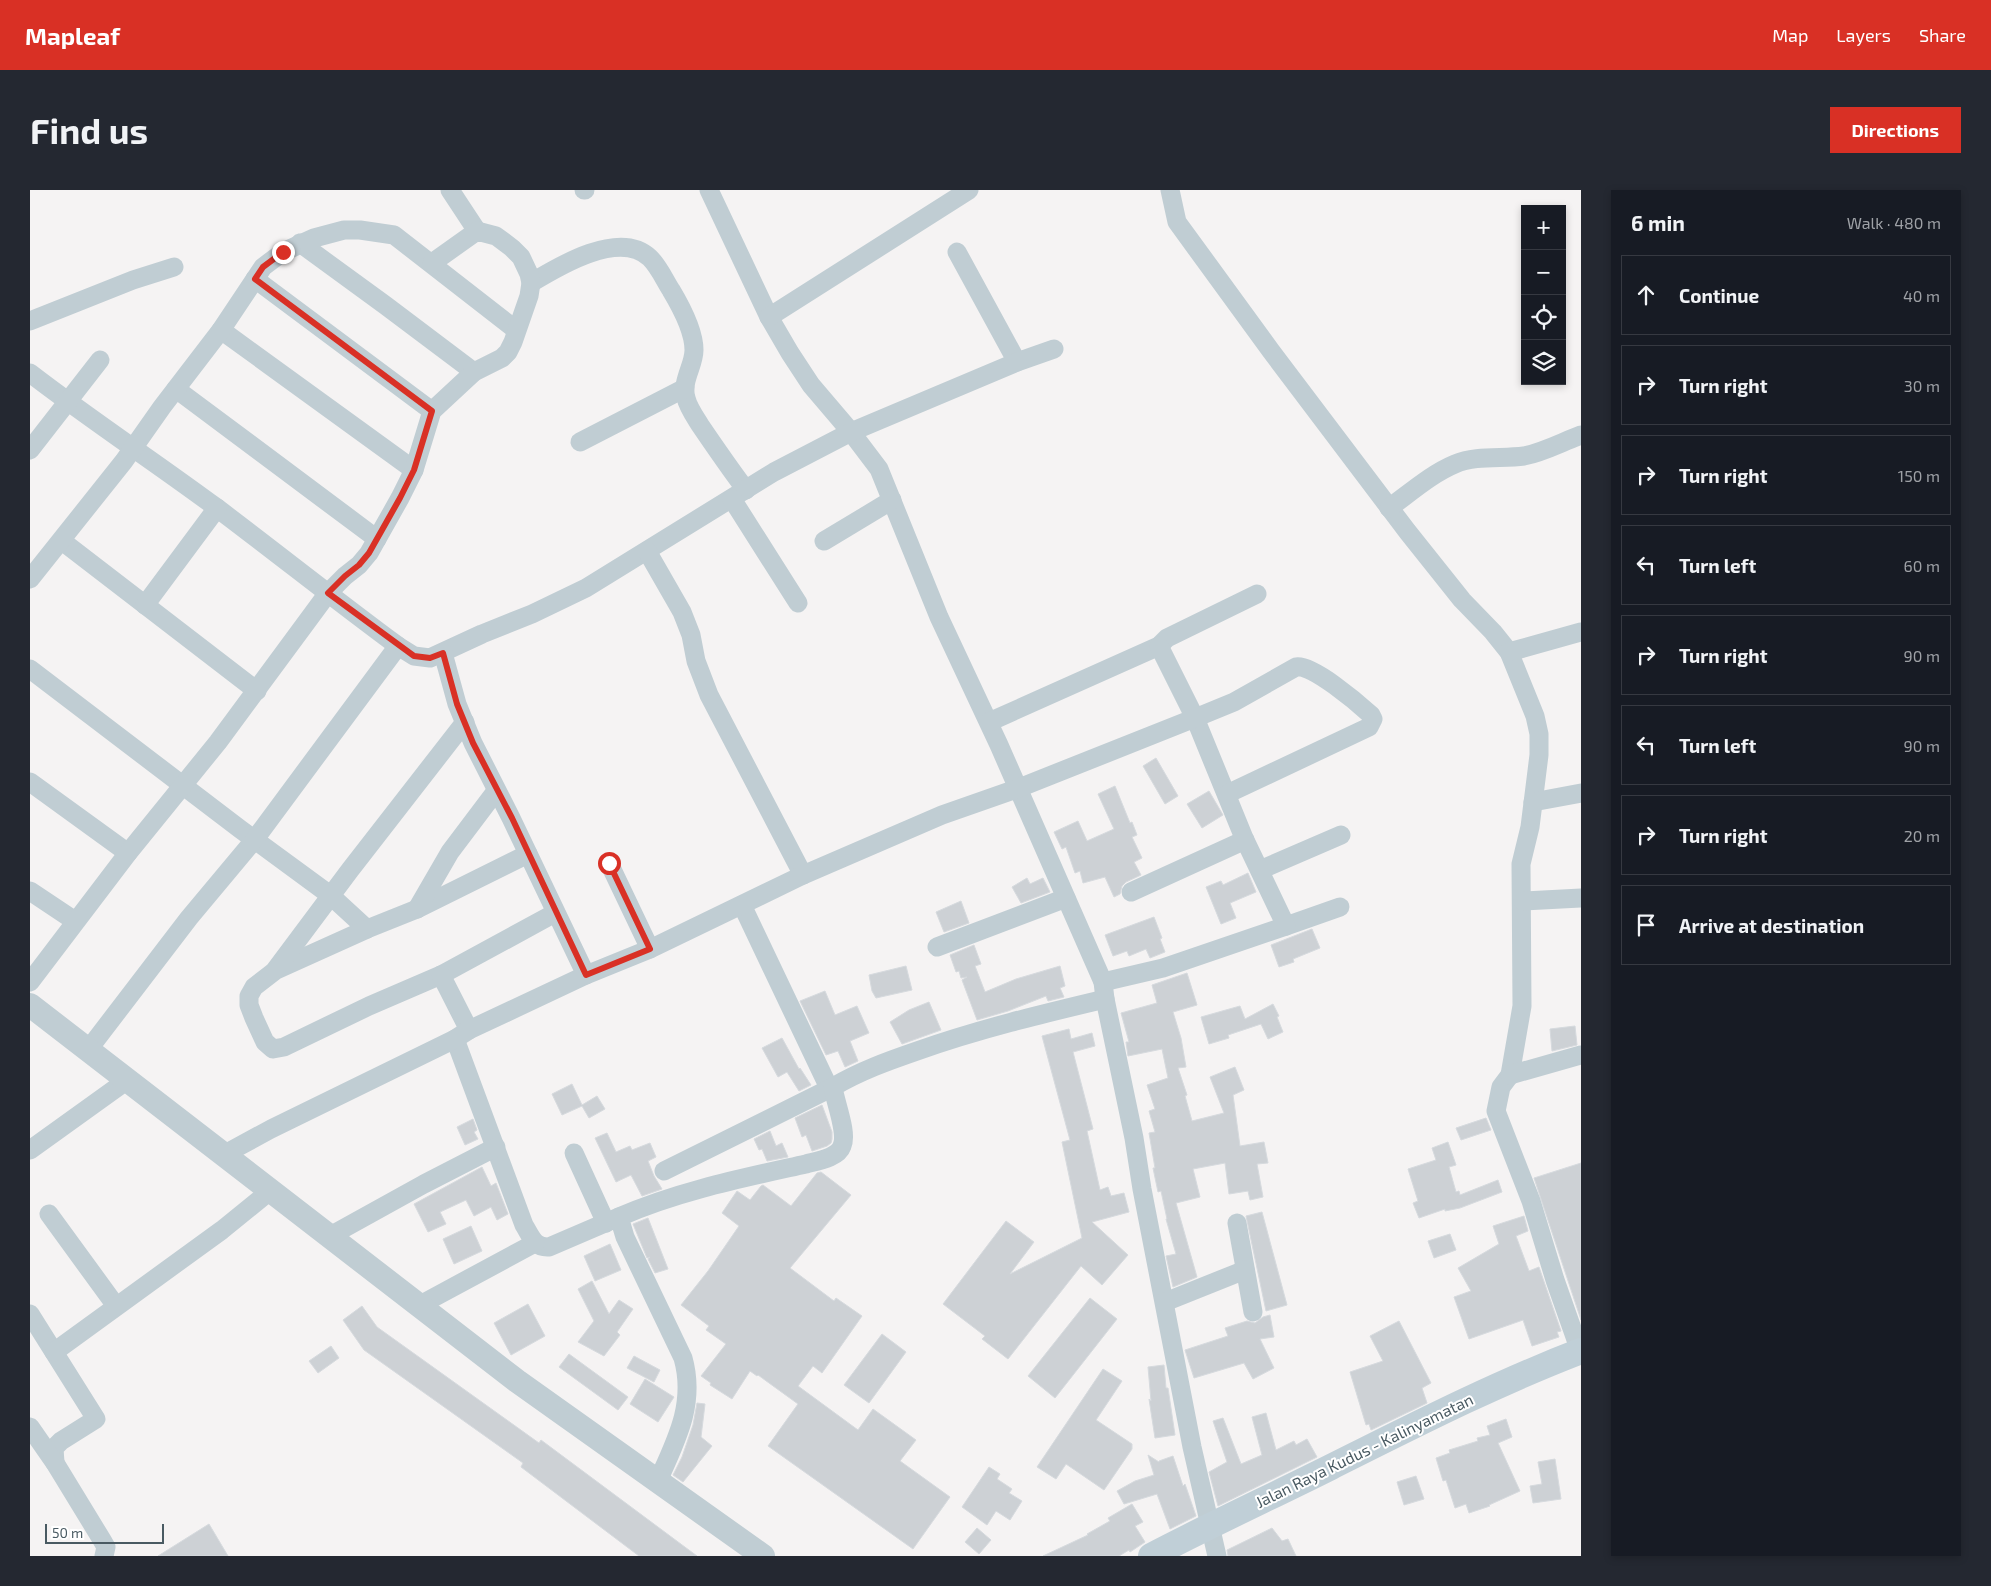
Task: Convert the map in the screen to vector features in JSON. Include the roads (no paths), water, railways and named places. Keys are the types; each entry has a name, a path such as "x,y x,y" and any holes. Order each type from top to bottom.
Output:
{"main road":[{"name":"Jalan Raya Kudus - Kalinyamatan","path":"1151,1556 1448,1408 1580,1351"}],"street":[{"path":"30,982 128,853 257,691 328,593 359,565 407,486 414,470 432,411 474,372 494,364 508,352 514,342 516,330 529,296 531,283 521,257 496,236 476,231 450,190"},
{"path":"709,190 769,317 790,354 811,385 851,432 879,469 939,617 989,722 1066,898 1104,991 1134,1138 1190,1438 1217,1556"},
{"path":"769,317 969,190"},
{"path":"1170,190 1178,222 1270,351 1388,508 1462,600 1493,632 1509,652 1536,716 1539,734 1533,802 1521,864 1523,901 1522,1006 1510,1075 1501,1087 1496,1111 1531,1201 1555,1280 1580,1351"},
{"path":"30,579 134,448 221,330 255,279 271,260 300,243 344,230 384,232 394,235 516,330"},
{"path":"432,263 476,231"},
{"path":"300,243 474,372"},
{"path":"531,283 566,262 610,248 630,249 649,257 656,265 681,308 692,340 694,350 685,388 686,399 798,603"},
{"path":"957,252 1017,362"},
{"path":"30,321 133,280 174,267"},
{"path":"255,279 432,411"},
{"path":"221,330 414,470"},
{"path":"30,373 217,508 398,646 414,656 430,658 560,602 647,551 774,472 851,432 1017,362 1054,349"},
{"path":"30,450 100,360"},
{"path":"580,442 685,388"},
{"path":"176,389 377,538"},
{"path":"1388,508 1441,471 1457,463 1483,458 1512,457 1541,452 1581,435"},
{"path":"824,541 892,500"},
{"path":"145,605 217,508"},
{"path":"62,540 257,691"},
{"path":"647,551 682,612 690,635 696,662 708,695 803,875"},
{"path":"989,722 1159,646 1167,638 1257,594"},
{"path":"1509,652 1581,632"},
{"path":"88,1050 189,918 255,839 398,646"},
{"path":"1159,646 1196,718 1246,840 1286,926"},
{"path":"443,653 457,704 496,791 586,975"},
{"path":"223,1155 302,1113 586,975 650,949 803,875 942,815 1018,788 1196,718 1234,702 1300,666 1308,668 1324,678 1371,715 1373,719 1369,727 1227,794"},
{"path":"30,669 330,895 367,929"},
{"path":"276,970 330,895 465,722"},
{"path":"30,782 128,853"},
{"path":"417,909 450,852 496,791"},
{"path":"1533,802 1581,793"},
{"path":"1260,870 1341,836"},
{"path":"1131,892 1246,840"},
{"path":"528,854 417,909 276,970 254,987 249,996 249,1005 254,1018 266,1042 273,1049 284,1047 369,1006 441,975 555,913"},
{"path":"609,863 650,949"},
{"path":"30,890 75,921"},
{"path":"937,947 1066,898"},
{"path":"1523,901 1581,898"},
{"path":"441,975 462,1035 496,1147 524,1225 534,1243 542,1248 549,1247 663,1200 729,1181 835,1155 842,1147 844,1134 831,1087 742,905"},
{"path":"664,1171 854,1075 945,1041 1104,991 1163,968 1340,906"},
{"path":"30,1004 126,1081 420,1305 517,1382 763,1556"},
{"path":"1510,1075 1581,1055"},
{"path":"30,1150 126,1081"},
{"path":"330,1236 496,1147"},
{"path":"574,1153 625,1237 683,1358 688,1375 687,1395 681,1428 658,1483"},
{"path":"54,1352 222,1230 270,1191"},
{"path":"49,1214 116,1306"},
{"path":"1238,1223 1244,1270 1253,1312"},
{"path":"420,1305 534,1243"},
{"path":"1165,1302 1244,1270"},
{"path":"30,1314 96,1419 61,1441 54,1448 55,1463"},
{"path":"30,1427 55,1463 102,1540 106,1548 104,1556"}]}
